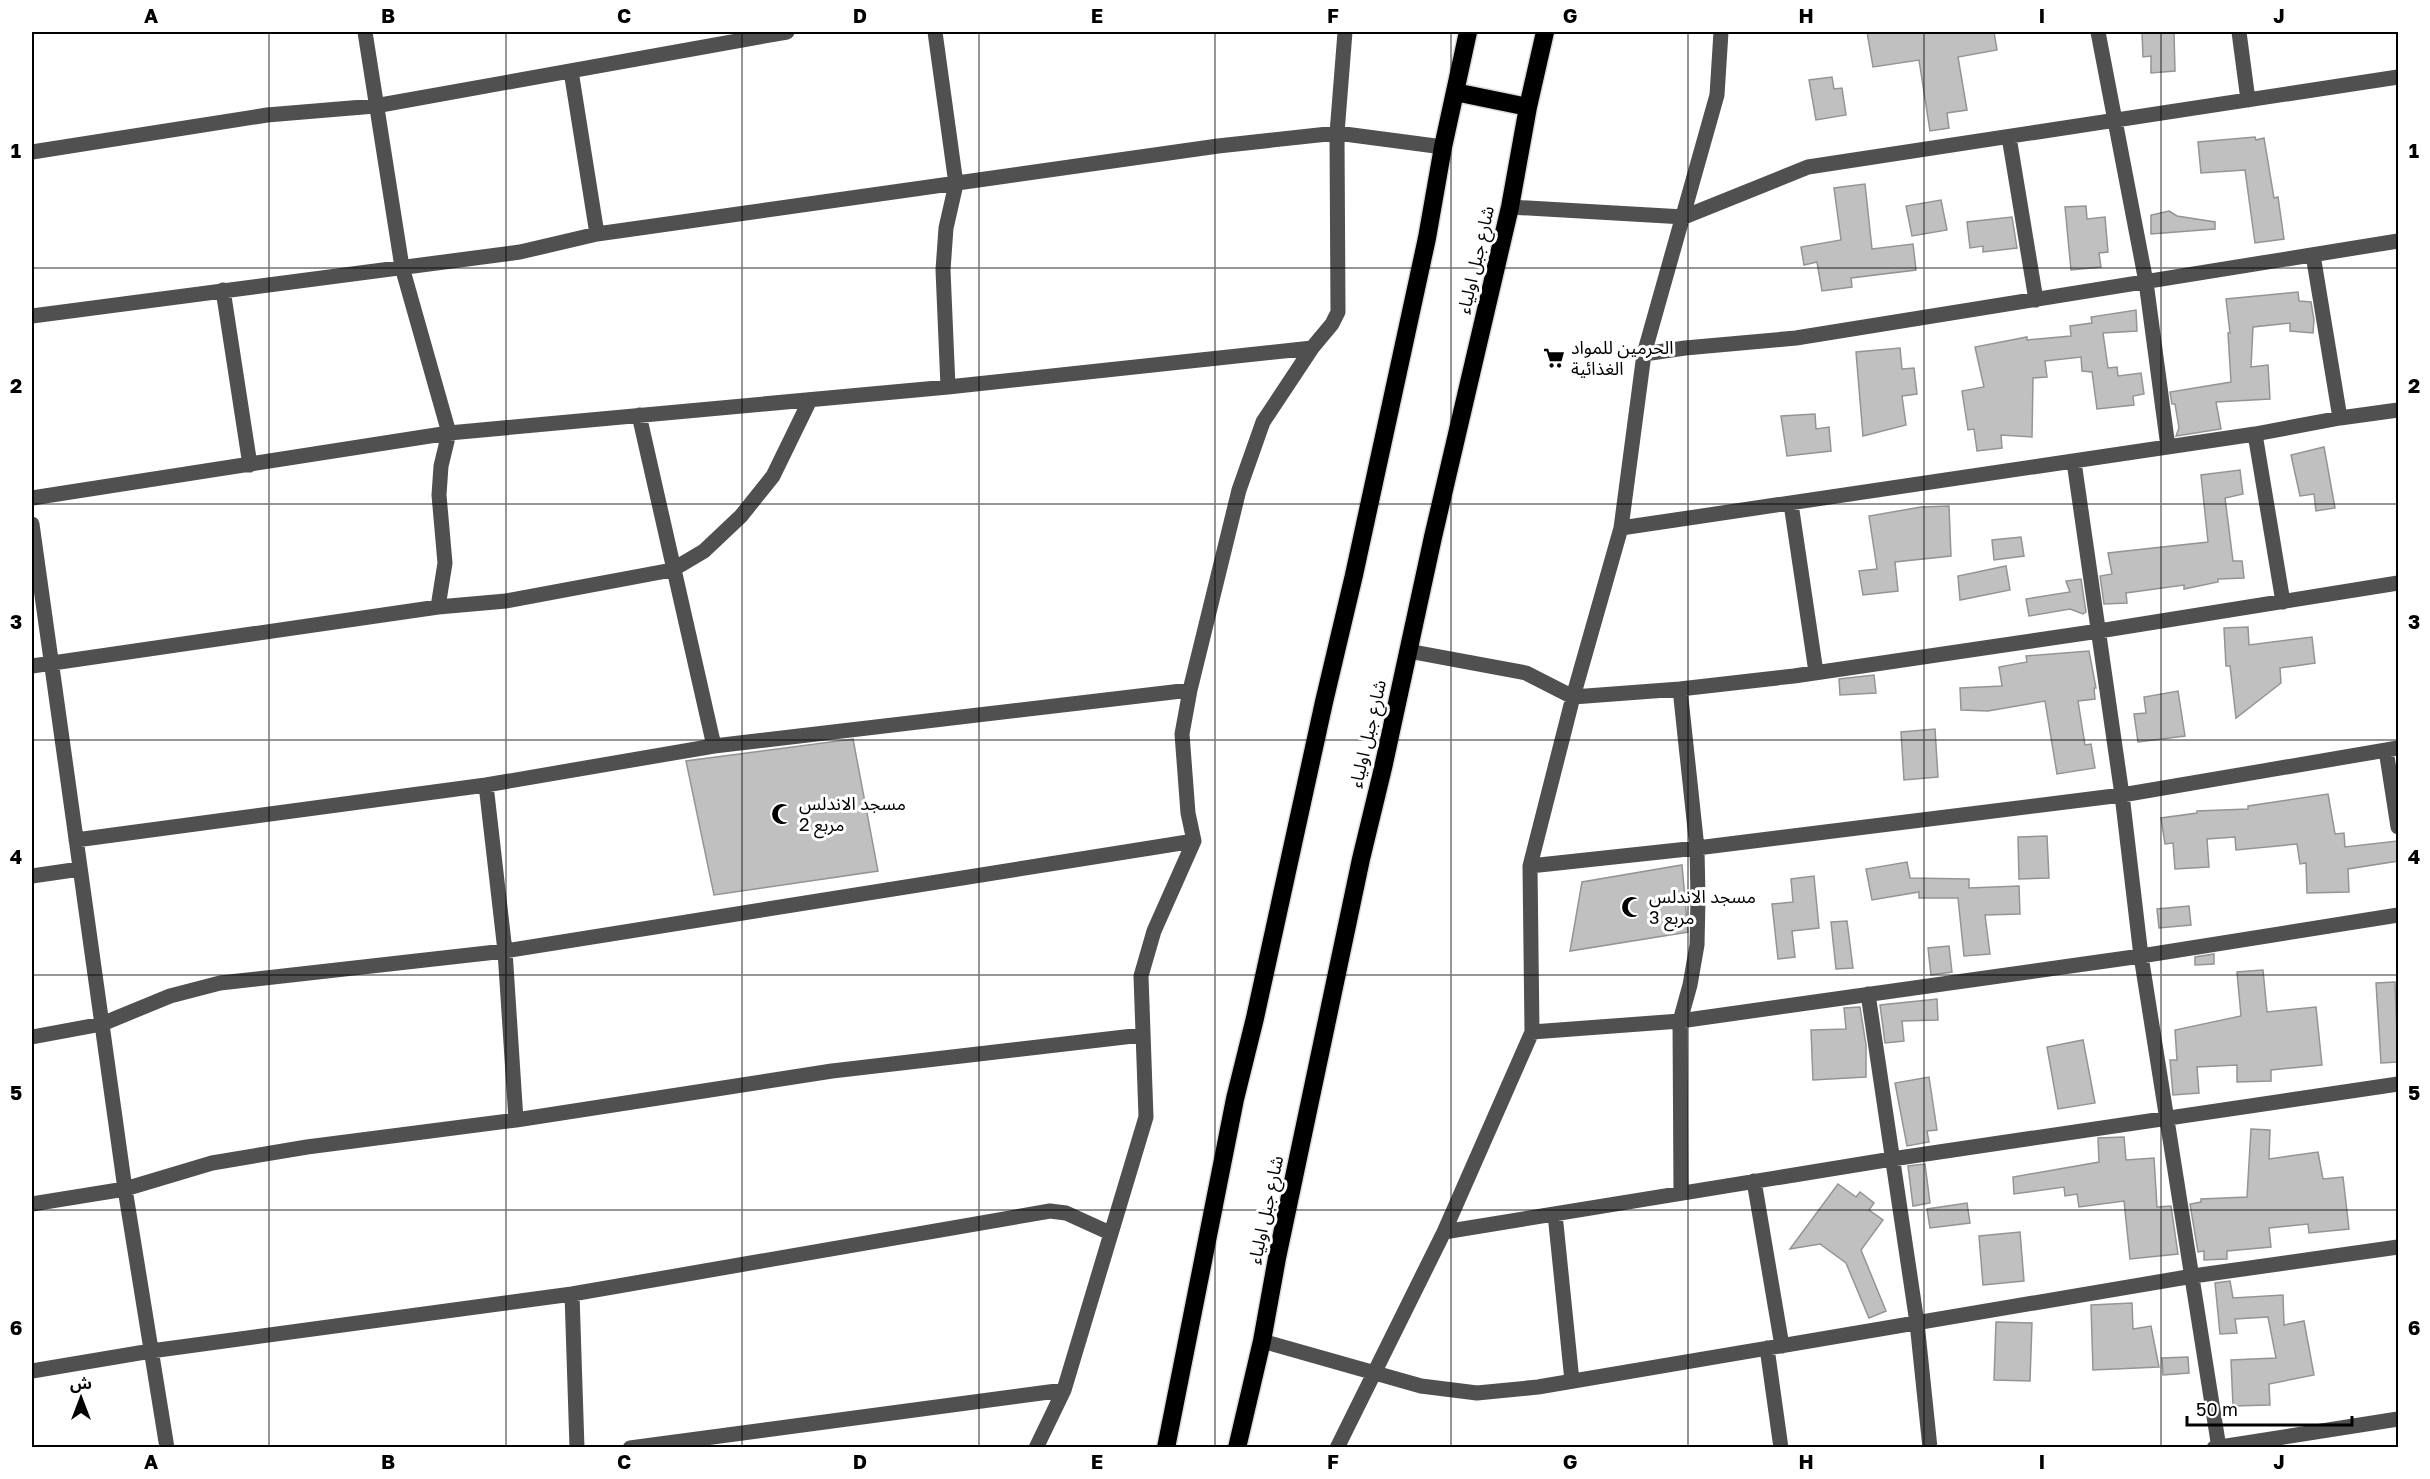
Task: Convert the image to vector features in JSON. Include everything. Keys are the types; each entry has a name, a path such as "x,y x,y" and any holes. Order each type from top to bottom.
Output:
{"highway":[{"path":"1166,1448 1235,1099 1354,575 1427,238 1443,147 1468,32"},
{"name":"شارع جبل اولياء","path":"1237,1448 1262,1341 1277,1258 1360,860 1383,768 1510,207 1528,107 1545,32"},
{"path":"1455,92 1528,107"}],"street":[{"path":"365,32 402,267 449,433 441,466 439,495 445,563 438,607"},
{"path":"32,152 267,115 375,105 787,32"},
{"path":"935,32 956,184 946,228 943,270 948,387"},
{"path":"1036,1448 1064,1390 1146,1117 1141,976 1154,931 1194,841 1188,813 1182,734 1190,690 1239,490 1263,422 1311,348 1332,324 1338,312 1337,133 1346,32"},
{"path":"1337,1448 1444,1232 1532,1032 1530,866 1573,697 1621,528 1644,354 1717,95 1721,32"},
{"path":"2098,32 2146,282 2168,447"},
{"path":"2239,32 2248,100"},
{"path":"571,71 597,234"},
{"path":"1510,207 1684,217 1808,167 2398,77"},
{"path":"32,316 520,252 597,234 1206,148 1337,133 1443,147"},
{"path":"2009,137 2036,300"},
{"path":"1644,354 1796,338 2398,241"},
{"path":"2313,255 2340,418"},
{"path":"223,290 250,465"},
{"path":"32,498 449,433 948,387 1311,348"},
{"path":"32,666 438,607 506,601 672,570 704,551 741,516 773,476 810,400"},
{"path":"1621,528 2255,435 2340,418 2398,410"},
{"path":"639,416 672,570 714,746"},
{"path":"2255,435 2283,602"},
{"path":"2074,462 2122,795 2141,956 2219,1447"},
{"path":"1791,504 1816,672"},
{"path":"32,524 125,1189 167,1448"},
{"path":"1408,651 1526,673 1573,697 1680,689 1816,672 2099,631 2398,583"},
{"path":"1680,689 1697,848 1697,945 1690,985 1680,1021 1681,1193"},
{"path":"76,840 486,785 714,746 1190,690"},
{"path":"1530,866 1697,848 2122,795 2392,749 2398,827"},
{"path":"486,785 505,951 516,1120"},
{"path":"32,1037 102,1024 170,996 220,983 505,951 1194,841"},
{"path":"32,876 80,869"},
{"path":"1532,1032 1680,1021 2141,956 2398,915"},
{"path":"1868,994 1917,1323 1930,1448"},
{"path":"32,1204 125,1189 212,1163 307,1147 516,1120 832,1071 1142,1035"},
{"path":"1444,1232 1754,1181 2167,1120 2398,1083"},
{"path":"1754,1181 1774,1347 1781,1448"},
{"path":"32,1371 152,1351 572,1294 1050,1211 1066,1213 1110,1233"},
{"path":"1555,1214 1572,1381"},
{"path":"1262,1341 1421,1386 1477,1393 1572,1381 2193,1276 2398,1247"},
{"path":"572,1294 577,1448"},
{"path":"630,1448 705,1443 1064,1390"},
{"path":"2214,1448 2398,1419"}],"building":[{"path":"1867,32 1994,32 1997,50 1958,57 1967,110 1947,113 1949,128 1930,131 1919,60 1873,67"},
{"path":"2142,32 2174,32 2175,71 2151,73 2151,56 2143,57"},
{"path":"1832,77 1834,89 1842,88 1846,115 1816,120 1809,80"},
{"path":"2255,137 2256,140 2264,138 2274,198 2278,197 2284,239 2255,243 2245,170 2201,173 2198,142"},
{"path":"1865,184 1872,249 1913,244 1916,270 1851,278 1852,287 1822,291 1817,262 1804,265 1801,247 1841,240 1834,188"},
{"path":"1941,200 1947,230 1912,236 1906,206"},
{"path":"2086,206 2087,219 2105,217 2108,252 2099,253 2101,267 2071,270 2065,207"},
{"path":"2169,211 2177,216 2215,222 2215,229 2151,234 2151,215"},
{"path":"2012,217 2017,248 1983,252 1983,246 1970,248 1967,222"},
{"path":"2298,292 2299,301 2311,302 2314,320 2313,333 2290,331 2290,323 2253,327 2251,367 2268,365 2270,399 2216,402 2221,429 2176,436 2179,428 2175,404 2172,404 2170,392 2231,382 2228,333 2230,333 2226,299"},
{"path":"2136,310 2137,331 2103,333 2108,368 2117,367 2118,376 2141,373 2144,394 2133,396 2134,405 2097,409 2092,372 2082,371 2081,357 2045,361 2047,377 2033,378 2032,437 2001,435 2002,448 1977,451 1974,429 1968,430 1962,391 1984,387 1975,347 2027,337 2027,340 2071,336 2070,326 2092,323 2091,317"},
{"path":"1900,348 1902,369 1914,368 1917,394 1902,396 1906,425 1863,436 1856,352"},
{"path":"1815,414 1816,429 1829,427 1831,451 1787,456 1781,416"},
{"path":"2324,447 2335,508 2316,511 2314,494 2300,496 2291,455"},
{"path":"2240,470 2243,494 2225,498 2233,561 2242,561 2244,578 2218,579 2218,582 2184,589 2184,585 2126,593 2127,603 2104,604 2100,576 2112,574 2108,553 2208,542 2201,475"},
{"path":"1949,506 1951,556 1895,562 1898,591 1863,595 1859,571 1877,569 1869,516 1921,507"},
{"path":"2021,537 2024,556 1994,560 1992,540"},
{"path":"2006,566 2010,590 1960,600 1958,576"},
{"path":"2081,579 2086,612 2083,614 2070,609 2029,616 2026,599 2070,592 2066,581"},
{"path":"2248,627 2249,645 2312,637 2315,663 2280,668 2281,683 2236,718 2230,666 2226,666 2224,628"},
{"path":"2089,651 2096,688 2094,688 2095,699 2078,701 2085,745 2091,744 2095,768 2057,774 2045,701 1988,711 1961,710 1960,688 2002,686 1999,667 2027,662 2026,656"},
{"path":"1874,675 1876,693 1840,695 1839,679"},
{"path":"2178,691 2185,736 2138,742 2134,714 2146,713 2144,697"},
{"path":"1935,729 1938,777 1904,780 1901,732"},
{"name":"مسجد الاندلس مربع 2","path":"853,739 878,871 714,895 686,761"},
{"path":"2328,794 2335,834 2344,833 2345,847 2397,841 2398,861 2348,869 2349,892 2307,893 2306,863 2300,864 2297,844 2236,850 2235,837 2207,839 2209,867 2175,869 2173,843 2165,844 2161,818 2197,813 2197,811 2248,809 2248,806"},
{"path":"2047,836 2049,878 2019,879 2018,837"},
{"path":"1907,862 1910,878 1969,879 1969,888 2019,886 2020,914 1985,915 1990,954 1964,956 1958,898 1919,898 1919,892 1872,900 1866,869"},
{"name":"مسجد الاندلس مربع 3","path":"1682,865 1688,932 1570,951 1582,882"},
{"path":"1814,876 1819,928 1792,931 1795,957 1778,959 1772,904 1793,902 1791,879"},
{"path":"2189,906 2191,925 2159,928 2157,909"},
{"path":"1847,921 1853,968 1836,969 1831,922"},
{"path":"1949,946 1952,972 1931,975 1928,948"},
{"path":"2214,954 2214,964 2195,965 2195,957"},
{"path":"2263,970 2267,1012 2316,1007 2322,1065 2271,1070 2271,1081 2237,1082 2237,1065 2197,1067 2199,1093 2173,1095 2170,1060 2177,1060 2175,1030 2241,1016 2237,972"},
{"path":"2395,982 2398,1062 2381,1063 2376,983"},
{"path":"1937,999 1938,1020 1902,1021 1904,1041 1885,1043 1880,1005"},
{"path":"1860,1007 1866,1045 1866,1077 1813,1080 1811,1030 1846,1029 1844,1008"},
{"path":"2083,1040 2095,1103 2058,1109 2047,1047"},
{"path":"1929,1077 1937,1130 1927,1131 1929,1142 1907,1146 1895,1083"},
{"path":"2251,1129 2270,1130 2269,1159 2318,1152 2323,1179 2343,1177 2349,1229 2309,1233 2308,1224 2269,1228 2271,1247 2227,1251 2227,1259 2204,1260 2204,1251 2198,1252 2190,1204 2201,1202 2201,1199 2247,1197"},
{"path":"2124,1137 2126,1160 2154,1158 2157,1207 2171,1206 2178,1254 2130,1259 2124,1201 2079,1207 2077,1194 2065,1196 2064,1187 2014,1194 2013,1177 2099,1162 2098,1138"},
{"path":"1925,1164 1930,1203 1913,1206 1908,1166"},
{"path":"1838,1184 1856,1197 1860,1192 1874,1203 1869,1210 1883,1220 1861,1250 1886,1311 1869,1318 1846,1263 1820,1244 1790,1249"},
{"path":"1967,1203 1970,1223 1930,1228 1927,1209"},
{"path":"2020,1232 2024,1281 1983,1285 1979,1236"},
{"path":"2230,1281 2233,1298 2283,1295 2284,1325 2304,1321 2314,1375 2269,1384 2270,1405 2233,1406 2231,1360 2276,1358 2268,1317 2235,1319 2237,1333 2220,1334 2215,1283"},
{"path":"2132,1303 2133,1329 2151,1326 2159,1367 2093,1370 2091,1305"},
{"path":"1996,1322 2032,1323 2030,1381 1994,1380"},
{"path":"2188,1357 2189,1373 2163,1375 2162,1358"}],"place":[{"name":"الحرمين للمواد الغذائية","path":"1554,358"},
{"name":"مسجد الاندلس مربع 2","path":"782,814"},
{"name":"مسجد الاندلس مربع 3","path":"1632,907"}]}
